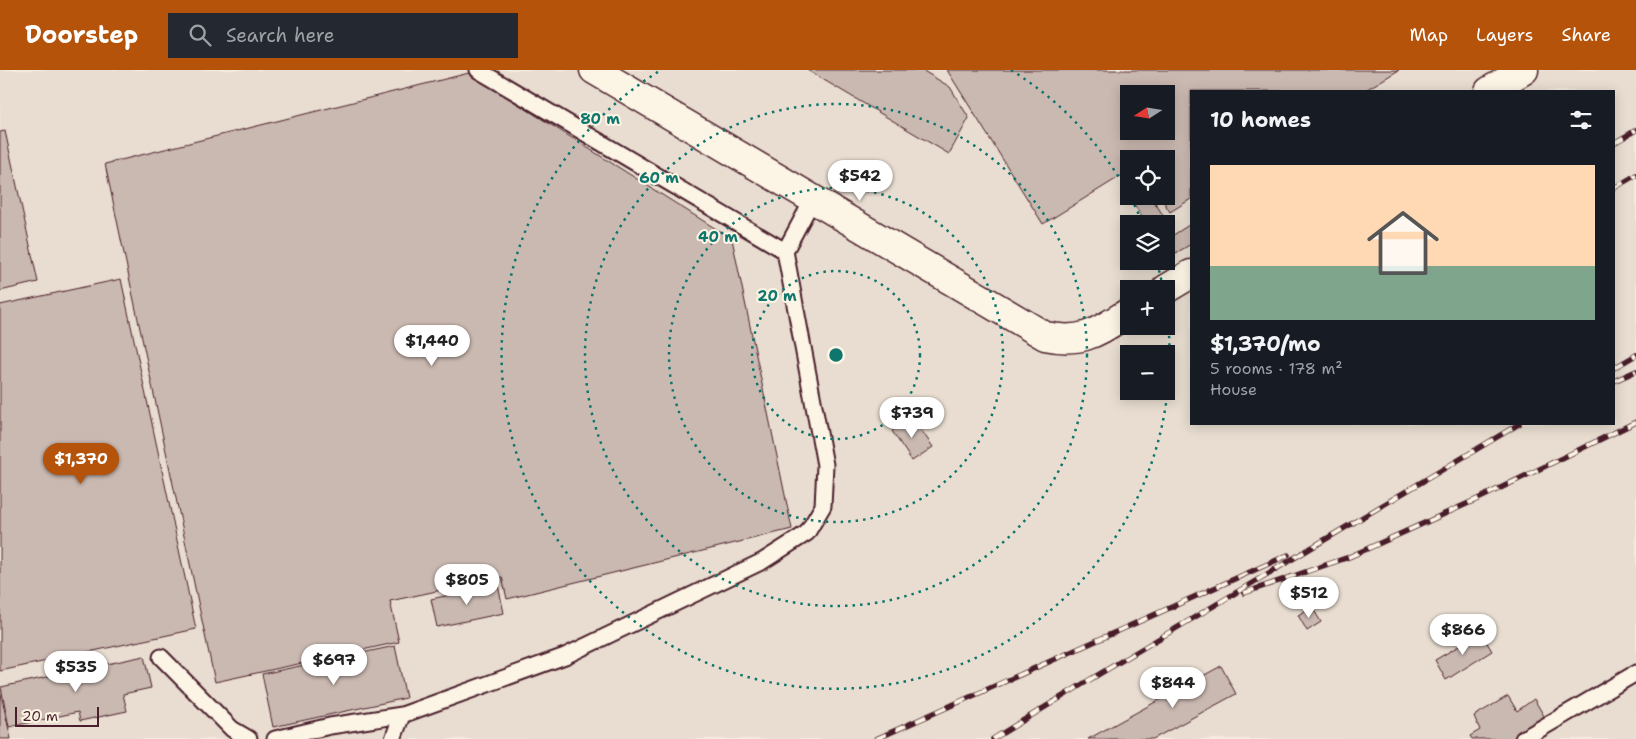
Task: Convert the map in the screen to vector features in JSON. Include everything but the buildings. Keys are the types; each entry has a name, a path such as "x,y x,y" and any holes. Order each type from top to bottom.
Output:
{"street":[{"path":"594,70 1045,336 1063,339 1078,338 1096,332 1120,317"},
{"path":"1491,90 1524,70"},
{"path":"1175,284 1190,275"}],"lane":[{"path":"478,70 785,251"},
{"path":"275,739 330,726 402,715 565,656 763,561 807,533 823,506 825,465 785,251 813,199"},
{"path":"161,657 232,729 249,739"},
{"path":"1523,739 1636,673"},
{"path":"393,739 402,715"}],"shaded area":[{"path":"0,70 1636,70 1636,739 0,739"}],"railway":[{"path":"1615,142 1636,130"},
{"path":"1615,187 1636,175"},
{"path":"1615,367 1636,355"},
{"path":"1615,381 1636,371"},
{"path":"1244,593 1349,557 1482,497 1636,422"},
{"path":"993,739 1517,425"},
{"path":"876,739 1288,555"}]}
